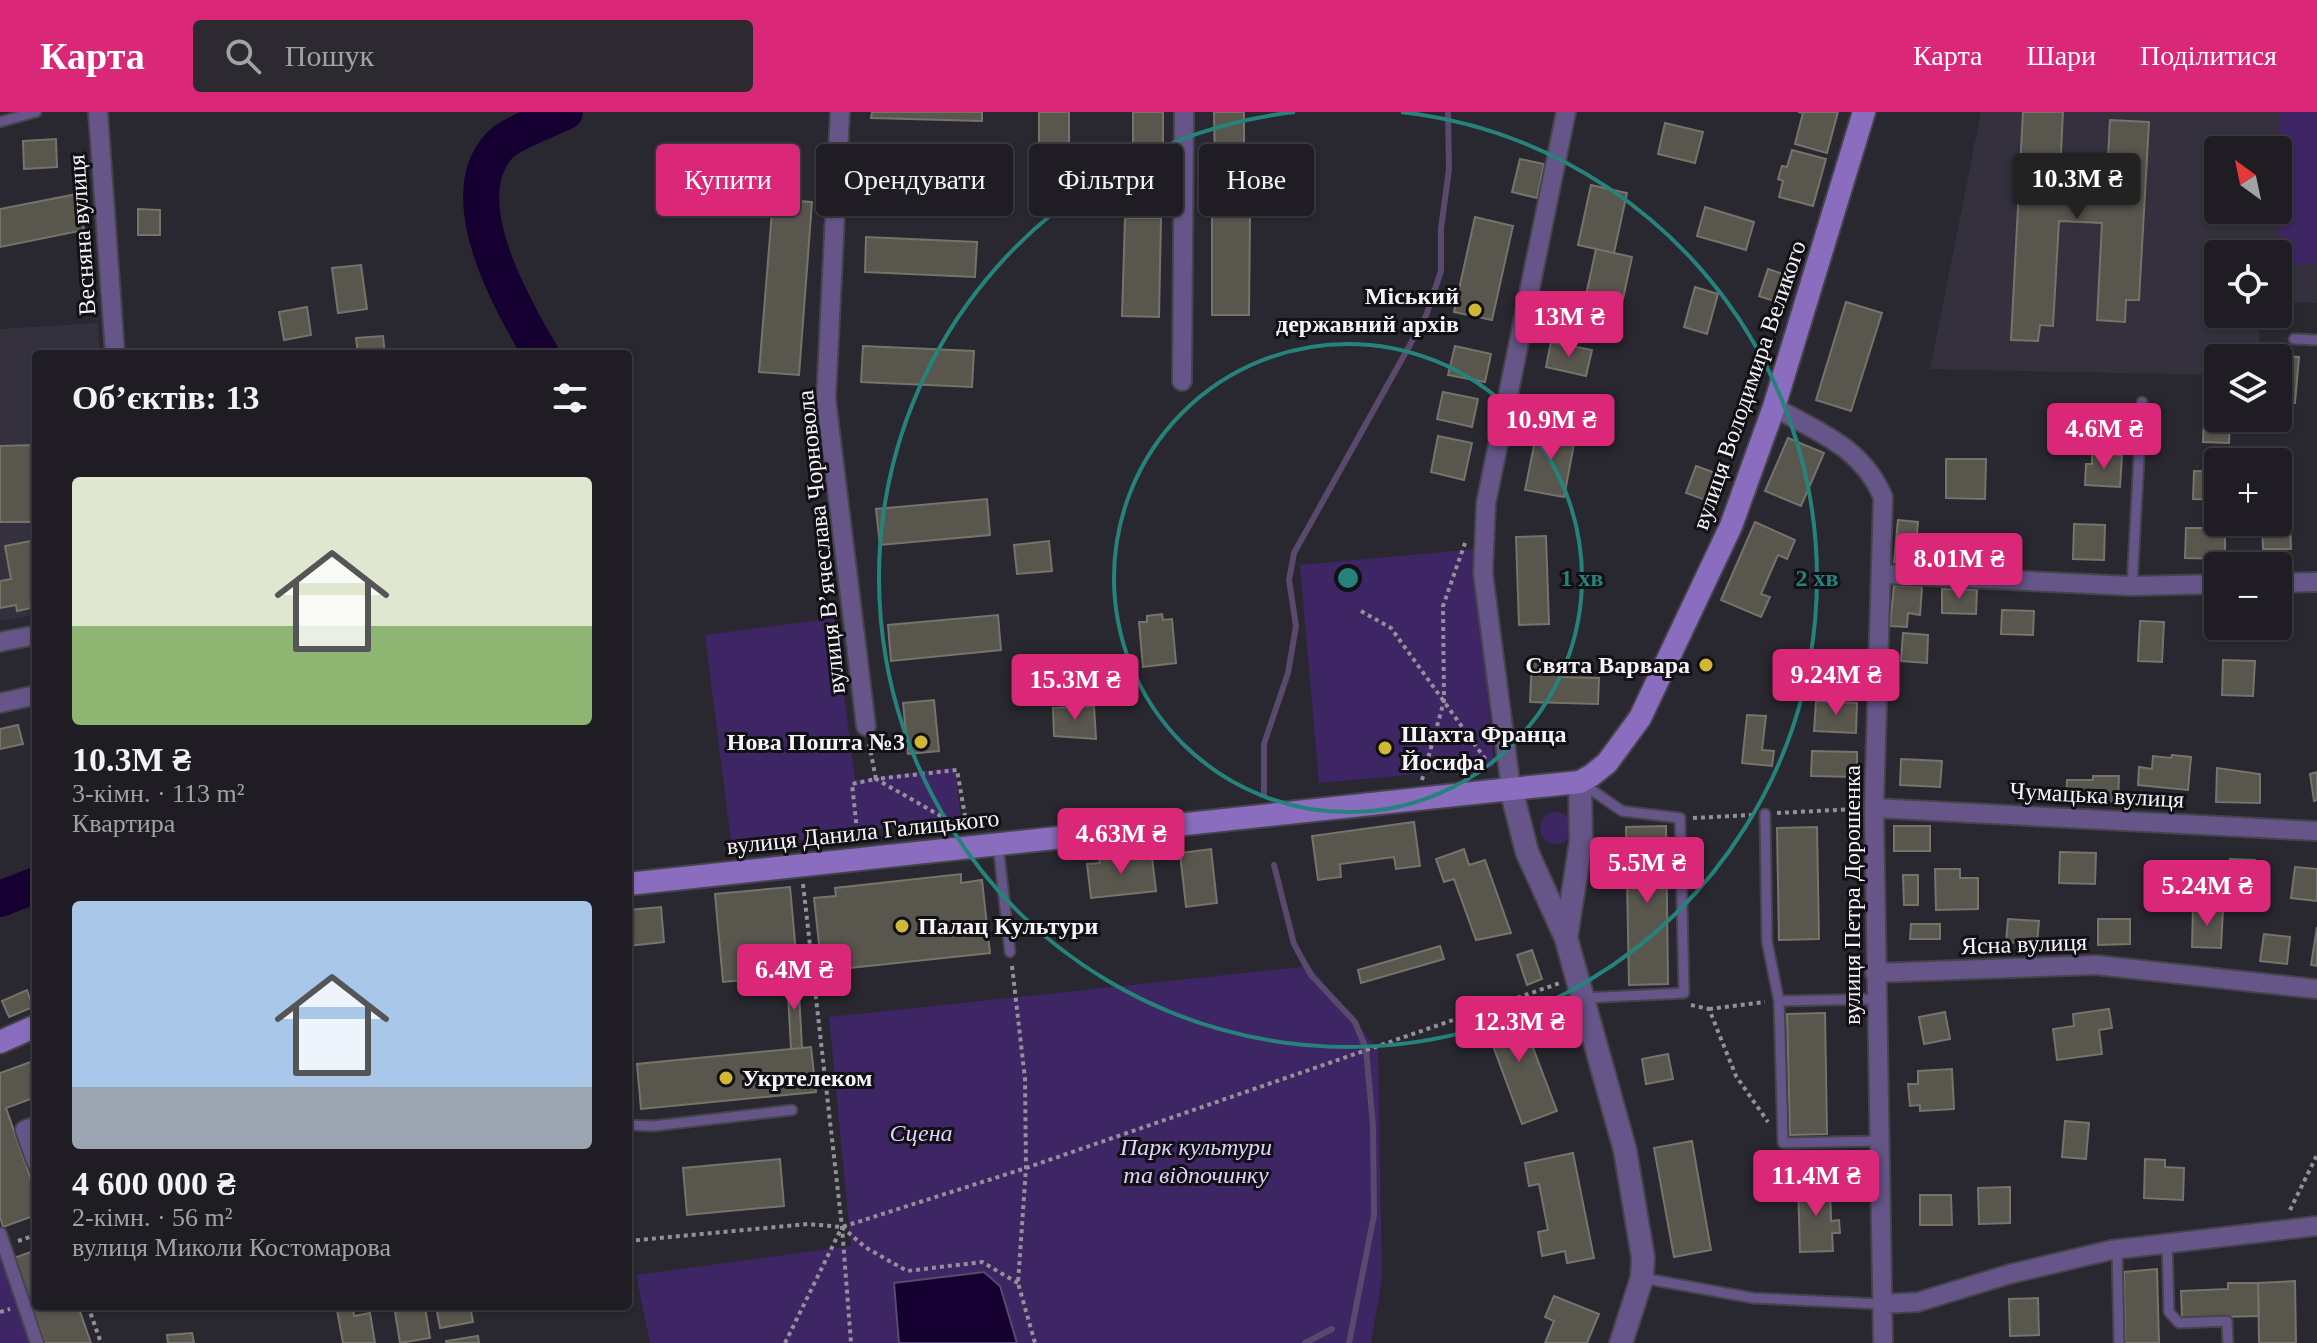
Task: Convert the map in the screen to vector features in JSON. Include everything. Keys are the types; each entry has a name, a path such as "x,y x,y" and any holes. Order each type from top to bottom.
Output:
{"main road":[{"name":"вулиця Володимира Великого","path":"1580,782 1607,763 1640,718 1731,526 1774,407 1864,112"},
{"name":"вулиця Данила Галицького","path":"632,884 1580,782"},
{"path":"0,1042 32,1028"}],"street":[{"name":"Весняна вулиця","path":"98,112 115,350"},
{"name":"вулиця Вʼячеслава Чорновола","path":"840,112 826,399 866,726"},
{"path":"1182,381 1184,112"},
{"path":"1566,112 1486,503 1483,573 1511,789 1527,852 1566,938 1581,987 1625,1150 1639,1223 1642,1278 1621,1343"},
{"name":"вулиця Петра Дорошенка","path":"1774,407 1838,443 1873,474 1883,497 1874,808 1883,1343"},
{"path":"1883,574 2132,586 2204,584"},
{"path":"2292,583 2317,582"},
{"path":"0,642 32,636"},
{"path":"0,703 32,696"},
{"path":"1566,938 1581,841 1580,782"},
{"name":"Чумацька вулиця","path":"1874,808 2317,831"},
{"name":"Ясна вулиця","path":"1875,973 2096,965 2317,989"},
{"path":"32,1127 25,1130 32,1150"},
{"path":"1882,1304 1918,1302 2010,1274 2117,1249 2317,1226"},
{"path":"0,1234 37,1343"}],"lane":[{"path":"0,122 36,112"},
{"path":"2294,339 2317,340"},
{"path":"2132,586 2142,402"},
{"path":"1580,782 1622,811 1680,818 1684,993 1649,995 1581,987"},
{"path":"1765,814 1767,942 1779,1001 1783,1143 1879,1141"},
{"path":"998,844 1010,952"},
{"path":"1779,1001 1876,999"},
{"path":"632,1125 653,1126 792,1110"},
{"path":"2167,1244 2169,1312 2179,1323 2227,1321 2228,1343"},
{"path":"2117,1249 2119,1343"},
{"path":"1642,1278 1753,1298 1882,1304"}],"path":[{"path":"1410,783 1422,782 1444,701 1443,606 1466,539"},
{"path":"1361,611 1391,628 1486,760 1469,776"},
{"path":"866,726 876,779"},
{"path":"858,846 852,784 876,779 957,770 967,831 876,779"},
{"path":"1695,818 1874,808"},
{"path":"800,865 842,1227 851,1343"},
{"path":"1010,952 1025,1079 1026,1168 1018,1283 1035,1343"},
{"path":"632,1241 808,1224 842,1227 1026,1168 1379,1046 1581,987"},
{"path":"1649,995 1709,1009 1779,1001"},
{"path":"1709,1009 1736,1076 1783,1143"},
{"path":"2280,1230 2317,1155"},
{"path":"842,1227 865,1247 907,1271 982,1262 1018,1283"},
{"path":"785,1343 842,1227"},
{"path":"89,1310 101,1343"}],"shaded area":[{"path":"1981,112 2317,112 2317,303 2292,302 2292,240 2204,240 2204,328 2260,328 2259,344 2204,344 2204,375 1930,369"},
{"path":"98,323 100,350 32,350 32,616 0,621 0,329"},
{"path":"984,1272 1000,1286 1017,1343 899,1343 894,1283"}],"green space":[{"path":"2280,112 2317,112 2317,264 2292,264 2292,240 2279,240 2279,224 2292,224 2292,136 2280,136"},
{"path":"1475,549 1494,767 1319,783 1300,565"},
{"path":"834,618 855,780 955,767 961,819 732,849 705,635"},
{"path":"1556,812 1567,817 1572,828 1567,839 1556,844 1545,839 1540,828 1545,817"},
{"name":"Парк культури та відпочинку","path":"1310,966 1378,1050 1382,1279 1371,1343 650,1343 636,1275 851,1246 829,1017"},
{"path":"0,1255 30,1343 0,1343"}],"building":[{"path":"872,112 982,112 982,121 871,118"},
{"path":"1039,112 1069,112 1069,144 1039,144"},
{"path":"1133,112 1163,112 1163,144 1133,144"},
{"path":"1214,112 1244,112 1244,144 1215,144"},
{"path":"1798,112 1838,112 1827,153 1795,144 1803,113"},
{"path":"2023,112 2063,112 2059,193 2106,195 2110,120 2149,122 2139,300 2126,300 2125,322 2097,320 2102,223 2059,221 2053,326 2040,325 2038,341 2011,340"},
{"path":"1665,123 1703,132 1695,163 1658,154"},
{"path":"56,139 57,167 24,169 23,141"},
{"path":"1792,150 1826,159 1813,206 1779,197 1783,181 1778,179 1782,166 1787,167"},
{"path":"1520,159 1544,164 1537,198 1512,192"},
{"path":"1591,185 1627,193 1614,253 1578,245"},
{"path":"77,194 84,230 0,247 0,209"},
{"path":"800,201 812,202 799,375 759,372 772,216 800,216"},
{"path":"1705,207 1754,222 1746,250 1697,236"},
{"path":"138,209 160,210 160,235 138,235"},
{"path":"1212,216 1250,216 1249,315 1212,315"},
{"path":"1475,217 1513,226 1492,320 1454,312"},
{"path":"1125,218 1161,218 1159,317 1122,316"},
{"path":"866,237 977,242 975,277 865,272"},
{"path":"1596,249 1632,257 1619,317 1583,309"},
{"path":"361,265 367,309 338,313 332,268"},
{"path":"1768,269 1789,276 1780,303 1759,296"},
{"path":"1695,287 1718,294 1707,334 1684,327"},
{"path":"1846,302 1882,313 1851,411 1816,400"},
{"path":"307,307 311,335 284,340 279,312"},
{"path":"383,336 385,350 358,350 356,338"},
{"path":"1551,342 1592,350 1586,376 1546,367"},
{"path":"863,346 974,351 972,387 861,382"},
{"path":"1455,346 1491,354 1485,382 1448,375"},
{"path":"2292,357 2299,357 2295,403 2292,403"},
{"path":"1443,392 1478,399 1472,427 1437,419"},
{"path":"2090,411 2125,412 2124,438 2089,436"},
{"path":"2204,413 2204,432 2229,432 2229,443 2203,442"},
{"path":"1538,426 1576,433 1564,497 1525,490"},
{"path":"1438,436 1472,443 1464,480 1431,472"},
{"path":"1788,438 1824,453 1801,506 1765,491"},
{"path":"32,445 32,522 0,522 0,446"},
{"path":"2092,453 2122,455 2120,487 2085,485 2086,464 2092,464"},
{"path":"1946,459 1986,459 1985,499 1946,498"},
{"path":"1696,466 1724,476 1714,503 1686,493"},
{"path":"2194,471 2204,471 2204,499 2193,499"},
{"path":"987,499 990,535 880,545 876,509"},
{"path":"1898,520 1918,522 1914,564 1894,562"},
{"path":"1755,522 1795,540 1787,559 1778,555 1761,594 1770,597 1761,617 1721,600"},
{"path":"2074,524 2105,525 2104,560 2073,559"},
{"path":"2186,528 2204,528 2204,536 2225,536 2225,552 2204,552 2204,558 2185,558"},
{"path":"1546,536 1549,624 1519,625 1516,537"},
{"path":"2263,536 2291,536 2291,549 2263,549"},
{"path":"32,541 32,608 17,611 16,605 0,608 0,581 11,579 5,546"},
{"path":"1049,541 1052,571 1017,574 1014,545"},
{"path":"1894,585 1922,587 1920,615 1908,613 1907,627 1890,626"},
{"path":"1942,589 1977,590 1976,614 1942,613"},
{"path":"2002,610 2034,611 2033,635 2001,634"},
{"path":"1162,614 1163,620 1172,619 1176,663 1143,667 1139,622 1147,622 1147,616"},
{"path":"998,615 1001,650 891,661 888,625"},
{"path":"2140,621 2164,622 2162,662 2138,661"},
{"path":"1903,633 1928,635 1927,663 1901,661"},
{"path":"1532,660 1563,661 1562,677 1599,678 1598,704 1530,702"},
{"path":"1836,660 1858,660 1857,686 1814,685 1815,665 1836,665"},
{"path":"2223,660 2255,661 2253,696 2222,695"},
{"path":"934,700 939,751 908,754 903,703"},
{"path":"1816,701 1857,703 1856,733 1814,731"},
{"path":"1094,706 1096,739 1054,736 1053,708"},
{"path":"1747,715 1766,716 1762,750 1774,751 1772,766 1742,763"},
{"path":"18,725 23,744 0,749 0,729"},
{"path":"1812,751 1857,752 1857,777 1811,776"},
{"path":"2172,755 2191,757 2188,790 2138,785 2139,767 2152,769 2153,756 2171,758"},
{"path":"1901,759 1942,761 1940,787 1900,785"},
{"path":"2217,768 2260,774 2260,803 2216,802"},
{"path":"2317,772 2317,800 2314,801 2310,774"},
{"path":"2093,776 2119,776 2118,802 2066,800 2067,780 2093,780"},
{"path":"1414,822 1420,866 1396,869 1394,857 1340,864 1341,877 1318,880 1312,836"},
{"path":"1666,826 1668,984 1629,985 1626,827"},
{"path":"1894,826 1930,826 1930,851 1894,851"},
{"path":"1817,827 1819,939 1779,940 1777,828"},
{"path":"1211,849 1217,903 1186,907 1180,853"},
{"path":"1464,849 1469,865 1485,860 1511,933 1476,940 1454,879 1444,882 1436,859"},
{"path":"2060,852 2096,853 2095,884 2059,883"},
{"path":"1139,853 1140,858 1152,857 1156,891 1091,898 1087,864 1100,863 1099,858"},
{"path":"2230,859 2255,860 2254,885 2229,885"},
{"path":"2295,867 2317,869 2317,901 2291,898"},
{"path":"1935,869 1960,869 1960,878 1978,878 1978,909 1936,910"},
{"name":"Палац Культури","path":"961,874 961,883 982,880 990,953 822,971 814,898 836,896 835,888"},
{"path":"1903,875 1918,875 1918,905 1904,905"},
{"path":"790,887 798,975 723,982 715,894"},
{"path":"661,907 664,942 632,946 632,910"},
{"path":"2193,908 2223,909 2221,948 2192,947"},
{"path":"2008,919 2039,921 2037,944 2006,942"},
{"path":"2098,919 2130,919 2130,944 2098,945"},
{"path":"1911,924 1940,924 1940,939 1910,939"},
{"path":"2317,927 2317,966 2311,965"},
{"path":"2264,934 2290,937 2287,964 2260,961"},
{"path":"1440,946 1444,959 1361,983 1358,970"},
{"path":"1532,950 1542,979 1527,985 1517,955"},
{"path":"798,975 802,1048 791,1049 787,976"},
{"path":"27,990 32,1007 9,1017 2,1001"},
{"path":"1516,1003 1557,1111 1522,1124 1482,1016"},
{"path":"2109,1009 2112,1028 2099,1030 2102,1054 2057,1060 2053,1029 2074,1026 2073,1014"},
{"path":"1945,1012 1950,1039 1924,1044 1919,1017"},
{"path":"1825,1013 1827,1134 1790,1135 1787,1014"},
{"name":"Укртелеком","path":"811,1047 816,1092 641,1109 637,1064"},
{"path":"1668,1054 1673,1079 1646,1084 1642,1059"},
{"path":"32,1061 32,1098 6,1108 32,1183 32,1216 3,1227 0,1217 0,1073"},
{"path":"1952,1069 1954,1109 1920,1111 1920,1105 1910,1106 1908,1084 1918,1084 1918,1071"},
{"path":"2065,1121 2089,1123 2086,1159 2062,1157"},
{"path":"1692,1141 1711,1250 1674,1257 1654,1148"},
{"path":"1573,1153 1594,1258 1567,1263 1565,1251 1542,1256 1538,1232 1548,1230 1539,1184 1529,1186 1525,1163"},
{"path":"780,1159 784,1206 687,1215 683,1168"},
{"path":"2145,1159 2165,1160 2165,1167 2184,1168 2183,1200 2144,1198"},
{"path":"1830,1182 1831,1221 1839,1220 1840,1233 1832,1233 1833,1251 1800,1252 1798,1183"},
{"path":"2010,1187 2010,1223 1979,1224 1978,1188"},
{"path":"1920,1195 1951,1195 1952,1225 1920,1225"},
{"path":"32,1251 32,1307 14,1258"},
{"path":"2157,1269 2159,1343 2125,1343 2124,1272"},
{"path":"2295,1281 2296,1343 2259,1343 2258,1283"},
{"path":"2228,1283 2258,1283 2259,1316 2182,1318 2181,1291 2228,1289"},
{"path":"1554,1296 1599,1314 1587,1343 1545,1343 1554,1321 1545,1317"},
{"path":"2038,1298 2039,1335 2010,1336 2009,1299"},
{"path":"33,1310 79,1310 91,1343 45,1343"},
{"path":"337,1310 353,1310 354,1316 370,1313 375,1343 343,1343"},
{"path":"425,1310 430,1338 400,1343 395,1312"},
{"path":"437,1310 471,1310 473,1322 440,1328"},
{"path":"192,1333 194,1343 168,1343 167,1335"},
{"path":"478,1336 479,1343 446,1343 446,1341"}],"waterway":[{"path":"539,350 515,308 491,251 483,221 481,193 486,167 505,140 565,112"},
{"path":"1264,795 1264,744 1288,673 1296,626 1289,580 1294,553 1426,316 1441,271 1441,229 1449,169 1448,112"},
{"path":"1274,865 1294,944 1311,975 1355,1022 1366,1049 1373,1126 1374,1215 1349,1343"},
{"path":"0,899 32,887"},
{"path":"1305,1343 1332,1329"}],"place":[{"name":"Міський державний архів","path":"1475,310"},
{"name":"Свята Варвара","path":"1706,665"},
{"name":"Нова Пошта №3","path":"921,742"},
{"name":"Шахта Франца Йосифа","path":"1385,748"},
{"name":"Палац Культури","path":"902,926"},
{"name":"Укртелеком","path":"726,1078"}],"park label":[{"name":"Сцена","path":"921,1133"}]}
